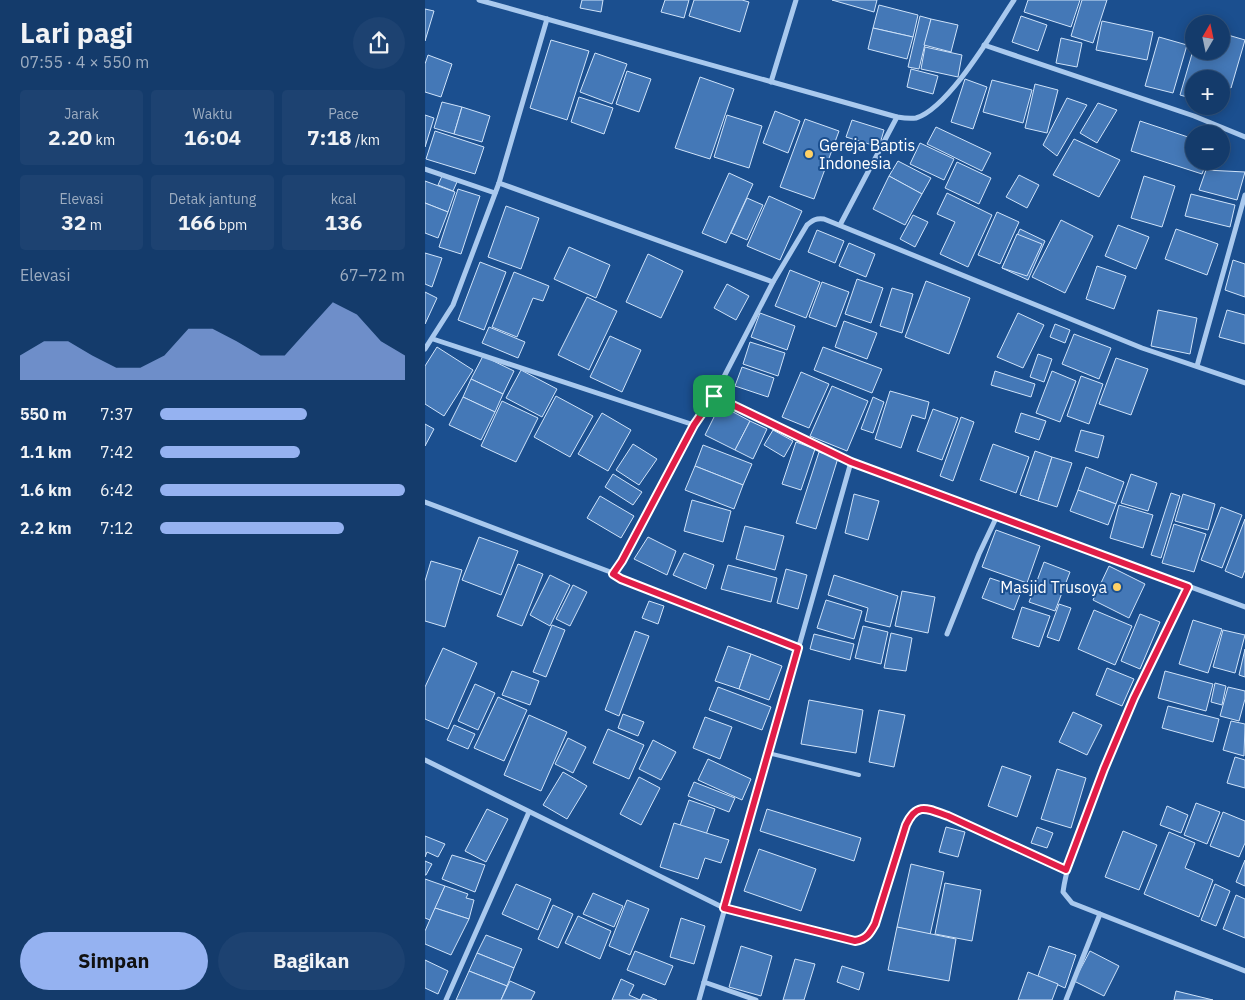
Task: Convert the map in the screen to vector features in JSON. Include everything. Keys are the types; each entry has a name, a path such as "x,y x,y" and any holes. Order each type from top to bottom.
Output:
{"street":[{"path":"479,0 897,117 913,118 930,110 954,88 1014,0"},
{"path":"771,82 796,0"},
{"path":"425,349 453,305 499,183 547,19"},
{"path":"983,45 1194,116 1245,137"},
{"path":"840,225 897,117"},
{"path":"425,169 495,193"},
{"path":"499,183 773,282"},
{"path":"1197,366 1245,195"},
{"path":"613,574 622,561 694,425 714,396 773,282 807,225 812,220 818,218 840,225 1143,348 1245,383"},
{"path":"433,339 694,425"},
{"path":"714,396 851,462 1188,587 1245,606"},
{"path":"699,1000 851,462"},
{"path":"425,502 798,648"},
{"path":"947,634 979,554 997,516"},
{"path":"1188,587 1134,698 1104,769 1066,870 1063,892 1071,903 1245,972"},
{"path":"425,760 724,908 855,941 863,940 875,924 906,825 910,817 921,808 928,808 948,816 1066,870"},
{"path":"446,1000 529,812"},
{"path":"1066,1000 1100,914"},
{"path":"704,982 756,1000"}],"lane":[{"path":"768,753 859,775"}],"building":[{"path":"582,0 603,0 601,12 580,8"},
{"path":"665,0 689,0 684,18 661,12"},
{"path":"694,0 742,0 749,2 740,32 689,16"},
{"path":"832,0 877,0 874,12"},
{"path":"1028,0 1080,0 1071,27 1024,12"},
{"path":"1082,0 1107,0 1093,43 1071,36"},
{"path":"879,5 918,15 913,37 873,28"},
{"path":"425,9 434,11 425,41"},
{"path":"920,16 931,19 919,69 908,67"},
{"path":"1021,16 1047,25 1038,51 1012,42"},
{"path":"931,19 958,25 951,52 924,45"},
{"path":"1102,21 1153,32 1147,60 1096,50"},
{"path":"873,28 913,37 907,59 868,49"},
{"path":"1230,36 1245,40 1231,88 1230,70 1187,70 1190,60 1230,60"},
{"path":"1159,37 1185,44 1185,52 1173,93 1145,86"},
{"path":"1061,38 1082,43 1077,67 1056,63"},
{"path":"551,40 589,51 567,120 530,108"},
{"path":"925,47 962,55 958,77 921,69"},
{"path":"595,53 627,64 612,104 580,92"},
{"path":"428,55 452,64 441,97 425,92 425,64"},
{"path":"911,69 938,76 933,94 907,87"},
{"path":"627,71 651,79 639,112 616,104"},
{"path":"700,77 734,89 710,159 675,148"},
{"path":"1185,78 1185,96 1180,95"},
{"path":"965,79 987,87 973,129 951,122"},
{"path":"992,80 1032,90 1023,123 983,112"},
{"path":"1035,84 1058,90 1047,133 1025,128"},
{"path":"579,97 613,108 604,134 571,122"},
{"path":"1067,98 1087,105 1057,156 1043,145"},
{"path":"442,102 462,107 454,134 434,128"},
{"path":"1098,103 1117,110 1097,143 1080,133"},
{"path":"462,107 490,116 482,142 454,134"},
{"path":"775,111 800,121 788,153 763,143"},
{"path":"425,115 434,118 425,147"},
{"path":"727,115 762,126 749,168 714,157"},
{"path":"805,119 839,131 814,199 780,187"},
{"path":"852,120 884,130 879,147 846,137"},
{"path":"1140,121 1185,136 1185,168 1131,151"},
{"path":"936,127 991,153 982,171 927,144"},
{"path":"435,131 484,147 475,174 426,159"},
{"path":"1074,139 1120,160 1099,197 1053,175"},
{"path":"920,143 954,159 944,180 910,164"},
{"path":"898,161 931,178 922,194 889,176"},
{"path":"957,162 991,178 979,204 945,188"},
{"path":"1190,170 1204,170 1202,174"},
{"path":"1206,170 1245,172 1237,200 1199,190"},
{"path":"729,173 753,184 726,243 702,233"},
{"path":"1019,175 1039,185 1027,208 1006,197"},
{"path":"442,176 457,182 453,191 438,185"},
{"path":"889,176 922,194 905,225 873,209"},
{"path":"1144,176 1175,186 1162,227 1131,218"},
{"path":"425,181 455,192 448,212 425,203"},
{"path":"458,189 480,196 461,254 439,247"},
{"path":"947,193 992,215 968,267 940,254 955,222 937,214"},
{"path":"1191,194 1235,205 1230,227 1185,216"},
{"path":"769,196 802,211 780,260 747,246"},
{"path":"747,198 763,205 747,240 731,233"},
{"path":"425,203 448,212 438,238 425,233"},
{"path":"506,206 539,218 521,269 488,257"},
{"path":"997,212 1019,222 1000,264 978,255"},
{"path":"913,215 928,222 915,247 900,239"},
{"path":"1061,220 1093,236 1065,293 1032,277"},
{"path":"1118,225 1149,237 1136,269 1105,256"},
{"path":"1020,229 1045,241 1028,280 1002,268"},
{"path":"1176,229 1218,244 1207,275 1165,259"},
{"path":"817,230 844,241 835,263 808,252"},
{"path":"1017,234 1042,244 1027,276 1002,268"},
{"path":"849,243 875,254 866,277 839,266"},
{"path":"569,247 610,265 596,298 554,279"},
{"path":"425,253 442,258 432,287 425,284"},
{"path":"648,254 683,271 661,318 626,302"},
{"path":"1233,260 1245,264 1245,297 1225,290"},
{"path":"480,262 506,272 484,330 458,320"},
{"path":"1097,266 1126,276 1114,309 1086,299"},
{"path":"790,270 820,282 806,318 775,306"},
{"path":"514,272 549,286 543,301 533,298 517,337 492,327"},
{"path":"857,279 883,288 871,323 845,314"},
{"path":"926,281 970,298 949,354 905,337"},
{"path":"822,282 849,292 836,327 809,317"},
{"path":"727,284 749,296 736,320 714,308"},
{"path":"892,288 913,294 902,333 880,326"},
{"path":"425,292 437,298 425,324"},
{"path":"587,297 617,311 589,370 558,355"},
{"path":"1158,310 1197,318 1190,354 1151,346"},
{"path":"1227,310 1245,315 1245,344 1219,337"},
{"path":"760,313 795,326 787,350 751,337"},
{"path":"1018,313 1044,325 1023,368 997,357"},
{"path":"844,321 877,333 867,359 835,347"},
{"path":"1055,324 1070,330 1065,343 1050,337"},
{"path":"489,327 525,342 518,358 482,343"},
{"path":"1074,334 1111,348 1099,379 1062,364"},
{"path":"610,336 641,350 622,392 590,377"},
{"path":"750,342 785,353 778,376 743,364"},
{"path":"437,347 473,370 444,416 425,404 425,366"},
{"path":"823,347 882,369 872,393 814,370"},
{"path":"1038,354 1052,359 1044,382 1030,377"},
{"path":"483,356 514,371 503,394 471,379"},
{"path":"1116,358 1148,369 1131,415 1099,404"},
{"path":"742,367 774,378 768,397 735,386"},
{"path":"521,370 557,389 542,417 506,398"},
{"path":"995,371 1035,384 1031,397 991,385"},
{"path":"1052,371 1076,381 1060,422 1036,413"},
{"path":"801,372 829,384 809,428 782,417"},
{"path":"1081,376 1103,384 1089,424 1067,416"},
{"path":"471,379 503,394 495,412 463,397"},
{"path":"832,386 868,401 847,451 810,436"},
{"path":"890,391 929,402 925,419 912,415 901,448 875,439"},
{"path":"556,396 593,416 570,457 534,437"},
{"path":"463,397 495,412 481,440 449,425"},
{"path":"873,397 884,402 873,433 861,429"},
{"path":"502,401 538,418 516,462 481,446"},
{"path":"720,405 750,421 735,450 705,435"},
{"path":"933,409 958,418 942,460 917,451"},
{"path":"602,413 631,430 608,471 578,454"},
{"path":"1021,413 1046,421 1039,440 1015,432"},
{"path":"961,417 974,422 953,481 940,476"},
{"path":"750,421 767,429 753,459 735,450"},
{"path":"425,424 434,429 425,446"},
{"path":"773,430 793,441 784,457 764,445"},
{"path":"1081,430 1104,436 1098,458 1075,451"},
{"path":"796,442 815,449 801,490 782,484"},
{"path":"633,444 657,459 639,485 616,470"},
{"path":"993,444 1029,457 1016,493 980,480"},
{"path":"703,445 752,464 743,485 695,466"},
{"path":"1035,451 1052,457 1038,501 1020,495"},
{"path":"819,452 838,458 816,529 796,523"},
{"path":"1052,457 1072,463 1057,507 1038,501"},
{"path":"695,466 743,485 734,509 685,490"},
{"path":"1086,467 1124,482 1116,504 1078,490"},
{"path":"613,474 642,492 633,505 605,487"},
{"path":"1131,474 1157,483 1148,511 1121,503"},
{"path":"1078,490 1116,504 1108,525 1070,511"},
{"path":"1171,493 1180,496 1161,558 1151,555"},
{"path":"854,494 879,501 868,540 845,533"},
{"path":"1183,494 1215,504 1208,530 1175,521"},
{"path":"600,496 634,516 621,538 587,518"},
{"path":"692,500 731,511 723,542 684,531"},
{"path":"1119,505 1153,515 1143,548 1110,538"},
{"path":"1221,507 1242,515 1222,568 1201,560"},
{"path":"1245,519 1245,570 1242,578 1225,571"},
{"path":"1174,524 1206,534 1194,572 1162,563"},
{"path":"745,526 784,536 775,570 736,559"},
{"path":"996,530 1040,546 1027,583 982,567"},
{"path":"479,537 518,551 501,595 462,580"},
{"path":"648,537 676,551 667,575 634,559"},
{"path":"684,553 714,565 706,589 673,575"},
{"path":"431,561 462,570 445,627 425,621 425,581"},
{"path":"1044,562 1070,572 1055,611 1029,602"},
{"path":"518,564 543,574 522,626 497,616"},
{"path":"728,565 777,578 771,602 721,589"},
{"path":"1109,566 1145,584 1129,618 1093,600"},
{"path":"786,569 807,575 798,609 777,603"},
{"path":"550,575 570,585 550,626 530,615"},
{"path":"834,575 898,596 890,627 865,621 868,608 828,595"},
{"path":"990,578 1022,589 1014,610 982,598"},
{"path":"573,585 587,592 570,626 556,619"},
{"path":"902,591 935,597 928,633 895,626"},
{"path":"826,600 862,611 854,639 817,628"},
{"path":"649,601 664,606 658,624 642,618"},
{"path":"1059,604 1071,608 1059,641 1047,637"},
{"path":"1022,607 1050,616 1039,647 1012,638"},
{"path":"1094,610 1132,626 1115,665 1078,649"},
{"path":"1140,614 1160,622 1140,669 1121,661"},
{"path":"1193,620 1222,629 1208,673 1179,664"},
{"path":"552,625 565,630 546,677 533,672"},
{"path":"863,626 888,632 881,664 855,658"},
{"path":"1223,630 1245,635 1235,673 1213,667"},
{"path":"635,631 649,636 619,716 605,710"},
{"path":"891,633 912,638 906,671 884,668"},
{"path":"814,634 854,644 850,660 810,649"},
{"path":"728,646 751,654 739,689 715,681"},
{"path":"443,648 477,663 448,729 425,719 425,687"},
{"path":"1245,649 1245,677 1239,675"},
{"path":"751,654 782,666 769,700 739,689"},
{"path":"1107,668 1134,679 1122,706 1096,695"},
{"path":"512,671 539,681 530,705 502,695"},
{"path":"1165,671 1213,684 1206,711 1158,698"},
{"path":"1215,683 1226,686 1222,705 1211,702"},
{"path":"475,684 495,693 478,730 458,721"},
{"path":"718,687 771,707 762,730 709,710"},
{"path":"1228,687 1245,691 1245,699 1239,721 1220,716"},
{"path":"498,697 527,710 504,761 474,748"},
{"path":"809,700 863,710 856,753 801,744"},
{"path":"1168,706 1219,719 1213,742 1162,728"},
{"path":"879,710 905,715 894,767 869,762"},
{"path":"1073,712 1102,725 1087,755 1059,742"},
{"path":"623,714 644,722 638,736 618,728"},
{"path":"529,715 567,732 541,791 504,775"},
{"path":"705,717 732,727 720,759 693,748"},
{"path":"1231,721 1245,724 1244,756 1223,750"},
{"path":"454,725 475,734 468,749 447,740"},
{"path":"608,729 644,745 629,779 593,763"},
{"path":"568,738 586,747 573,773 555,764"},
{"path":"653,740 676,752 661,780 639,769"},
{"path":"1235,757 1245,760 1245,788 1227,783"},
{"path":"708,759 751,779 742,800 698,780"},
{"path":"1002,766 1031,776 1017,817 988,806"},
{"path":"1057,769 1086,778 1071,828 1041,819"},
{"path":"563,772 587,786 567,819 543,805"},
{"path":"639,777 660,788 641,825 620,814"},
{"path":"694,782 735,798 729,812 688,796"},
{"path":"689,800 715,809 702,846 676,837"},
{"path":"1196,803 1220,812 1207,844 1184,835"},
{"path":"1167,806 1188,815 1181,833 1160,825"},
{"path":"487,809 508,819 486,862 465,851"},
{"path":"767,809 861,838 854,861 760,831"},
{"path":"1223,812 1245,821 1245,843 1239,857 1210,846"},
{"path":"674,823 729,840 721,863 705,858 698,879 660,867"},
{"path":"946,827 965,832 958,857 939,852"},
{"path":"1037,827 1053,833 1047,848 1031,843"},
{"path":"1123,831 1157,845 1139,890 1105,877"},
{"path":"1169,832 1195,843 1185,868 1213,880 1199,917 1144,894"},
{"path":"425,836 445,844 438,857 427,852 425,857"},
{"path":"759,849 816,869 801,911 744,891"},
{"path":"452,855 485,865 475,892 442,879"},
{"path":"1245,860 1245,886 1236,882"},
{"path":"425,861 432,864 426,875 425,875"},
{"path":"911,864 944,872 930,935 897,927"},
{"path":"425,879 445,886 430,920 425,918"},
{"path":"945,883 981,890 972,941 935,934"},
{"path":"516,884 551,899 538,930 502,914"},
{"path":"1215,884 1230,891 1216,926 1201,920"},
{"path":"445,886 468,894 466,898 474,900 469,919 435,908"},
{"path":"593,893 623,906 614,927 583,914"},
{"path":"1236,895 1245,899 1245,938 1223,929"},
{"path":"627,900 649,909 630,955 609,946"},
{"path":"553,905 573,914 558,948 538,939"},
{"path":"435,908 469,919 451,955 425,944 425,931"},
{"path":"578,916 611,931 600,959 565,943"},
{"path":"681,918 705,926 694,964 670,957"},
{"path":"897,927 956,939 949,981 888,970"},
{"path":"486,935 522,949 514,968 477,953"},
{"path":"741,946 772,956 761,996 729,987"},
{"path":"1049,946 1076,955 1065,988 1038,976"},
{"path":"635,951 673,966 665,985 627,970"},
{"path":"1090,951 1119,966 1104,996 1074,981"},
{"path":"477,953 514,968 507,986 469,971"},
{"path":"795,959 815,964 804,1000 783,1000"},
{"path":"425,960 448,971 438,994 425,988"},
{"path":"842,966 864,973 859,990 837,982"},
{"path":"469,971 507,986 501,1000 456,1000"},
{"path":"1028,972 1058,984 1052,1000 1018,1000"},
{"path":"621,979 634,985 629,995 640,1000 612,1000"},
{"path":"510,981 535,992 531,1000 501,1000"},
{"path":"1176,991 1213,1000 1174,1000"},
{"path":"643,994 657,1000 640,1000"}],"place":[{"name":"Gereja Baptis Indonesia","path":"809,154"},
{"name":"Masjid Trusoya","path":"1117,587"}],"route":[{"path":"714,396 851,462 1188,587 1134,698 1104,769 1066,870 948,816 928,808 921,808 910,817 906,825 875,924 863,940 855,941 724,908 798,648 621,579 613,574 622,561 694,425 714,396"}]}
